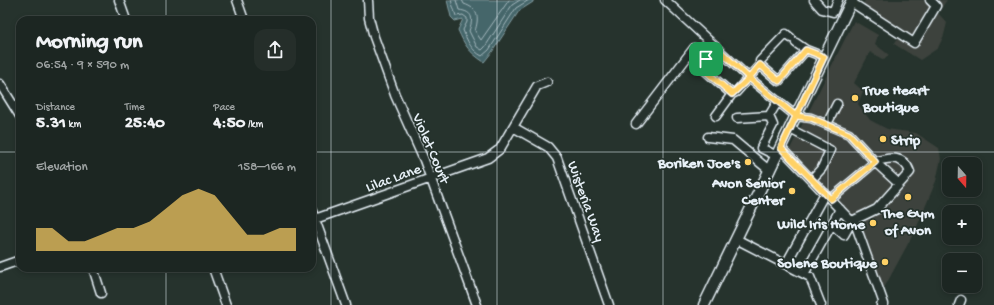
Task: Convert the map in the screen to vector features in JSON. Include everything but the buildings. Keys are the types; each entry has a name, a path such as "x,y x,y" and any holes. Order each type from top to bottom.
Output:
{"main road":[{"path":"704,305 852,1"}],"street":[{"path":"119,0 125,16"},
{"path":"237,0 243,16"},
{"name":"Violet Court","path":"368,0 369,18 374,37 394,95 424,160 477,305"},
{"path":"664,0 749,78 796,116 811,118 849,134 875,162 899,184"},
{"path":"814,0 822,8 844,17"},
{"path":"832,12 838,0"},
{"path":"852,1 914,43 936,6 930,0"},
{"path":"716,116 732,94 760,65 760,61 786,34 806,50 824,57"},
{"path":"716,47 700,66 732,94"},
{"path":"636,124 694,48 706,59"},
{"path":"760,65 779,81 806,50"},
{"name":"Lilac Lane","path":"316,214 431,178 493,155 500,149 537,86 546,82"},
{"path":"0,84 16,110"},
{"path":"769,116 778,101"},
{"path":"827,124 837,104"},
{"path":"737,118 769,116"},
{"path":"769,116 773,125 761,148 779,152 812,179 856,226 864,244 884,304 881,305"},
{"name":"Wisteria Way","path":"513,126 548,147 557,158 609,305"},
{"path":"790,129 830,150 822,168 812,179"},
{"path":"708,137 733,140 770,171"},
{"path":"831,199 875,162 887,158 898,159 908,165 910,172 877,209 852,221 844,235 832,224"},
{"path":"786,264 825,193"},
{"path":"804,274 840,209"},
{"path":"316,223 346,305"},
{"path":"736,239 810,277 821,305"},
{"path":"0,268 16,262"},
{"path":"94,272 101,293"},
{"path":"214,272 226,305"}],"shaded area":[{"path":"865,0 947,0 938,13 947,23 944,35 938,48 920,60 894,44 898,38 860,12"},
{"path":"854,21 878,35 875,44 889,55 884,60 870,52 854,83 863,91 858,104 870,120 887,129 916,133 939,148 941,159 936,181 916,229 883,290 855,220 834,197 829,194 788,153"}],"water":[{"path":"447,0 533,0 533,2 519,11 484,62 471,52 465,45 458,30 463,19 455,21 451,17"}],"place":[{"name":"True Heart Boutique","path":"855,98"},
{"name":"Strip","path":"883,139"},
{"name":"Boriken Joe's","path":"748,162"},
{"name":"Avon Senior Center","path":"792,191"},
{"name":"The Gym of Avon","path":"908,197"},
{"name":"Wild Iris Home","path":"873,223"},
{"name":"Solene Boutique","path":"885,262"}],"route":[{"path":"706,59 700,66 732,94 736,92 749,78 760,65 779,81 806,50 824,57 796,116 811,118 849,134 875,162 831,199 781,148 796,116 749,78 716,47 706,59"}]}
